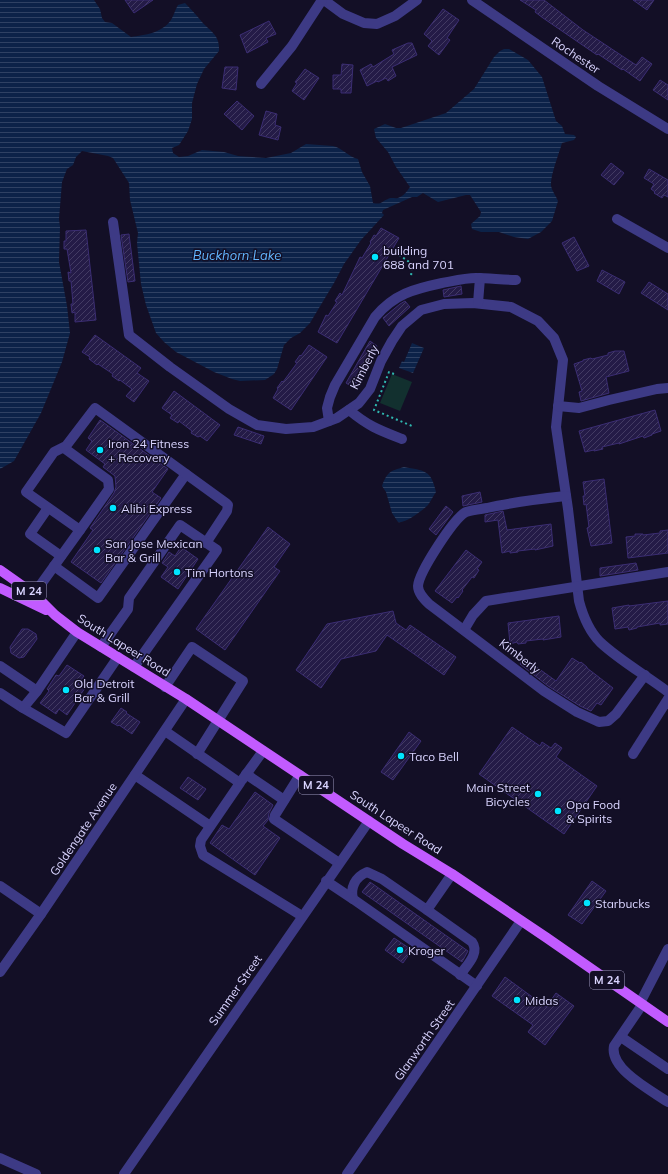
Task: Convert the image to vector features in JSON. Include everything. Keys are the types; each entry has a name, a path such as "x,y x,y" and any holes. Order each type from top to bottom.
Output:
{"main road":[{"name":"South Lapeer Road","path":"0,570 34,594 55,615 77,632 186,700 368,821 452,874 641,1004"},
{"name":"South Lapeer Road","path":"0,588 55,615"},
{"name":"M 24","path":"641,1004 668,1022"}],"street":[{"path":"261,84 292,46 323,0 343,14 364,24 377,24 395,16 417,0"},
{"name":"Rochester","path":"472,0 598,86 668,130"},
{"path":"617,219 668,248"},
{"name":"Kimberly","path":"112,222 129,335 170,367 229,409 257,425 286,429 313,427 337,418 349,410 360,402 370,389 392,341 402,326 421,310 444,304 478,303 511,307 538,321 554,338 563,360 558,406 557,433 577,586 582,613 589,627 600,642 668,692"},
{"path":"328,421 326,408 335,385 375,317 391,300 410,291 452,281 480,278 516,280"},
{"path":"478,303 480,278"},
{"path":"558,406 579,408 657,389 668,388"},
{"path":"80,530 26,492 54,452 66,446 94,408 226,503 228,508 206,543"},
{"path":"349,410 372,427 402,439"},
{"path":"34,594 109,489 108,480 64,448"},
{"path":"54,566 98,598 186,474"},
{"name":"Kimberly","path":"566,496 535,499 466,513 449,530 432,554 420,576 418,587 421,595 429,604 544,691 577,712 599,722 608,721 616,714 645,675"},
{"path":"48,508 30,534 61,556"},
{"path":"101,647 128,609 129,598 180,525 216,550 134,667"},
{"path":"464,630 473,615 486,601 668,572"},
{"path":"23,708 37,691 77,632"},
{"path":"165,687 192,647 243,682 197,754"},
{"path":"0,693 23,708 66,732 118,657"},
{"path":"0,666 37,691"},
{"path":"633,754 668,699"},
{"name":"Goldengate Avenue","path":"0,972 186,700"},
{"path":"165,731 197,754 284,800"},
{"path":"263,751 210,826 201,840 200,846 203,855 302,916"},
{"path":"135,775 210,826"},
{"path":"300,775 274,819 339,863"},
{"name":"Summer Street","path":"124,1174 368,821"},
{"path":"353,900 351,892 354,882 361,874 367,872 382,879 427,910 475,945 473,956 460,975"},
{"path":"427,910 452,874"},
{"path":"326,882 477,986"},
{"path":"0,886 41,914"},
{"name":"Glanworth Street","path":"348,1174 521,921"},
{"path":"668,949 641,1004 614,1046 613,1051 617,1061 628,1075 668,1102"},
{"path":"620,1037 668,1069"},
{"path":"0,1158 36,1174"}],"path":[{"path":"395,252 412,264 411,277"},
{"path":"394,374 390,372 374,410 412,426"}],"green space":[{"path":"392,374 412,382 400,411 380,403"}],"water":[{"name":"Buckhorn Lake","path":"0,0 94,0 100,9 102,18 105,22 112,23 131,37 153,33 163,28 171,20 178,5 185,3 214,34 218,41 219,51 204,69 197,84 192,103 192,119 188,131 179,145 172,148 173,153 179,157 188,156 202,150 224,152 238,156 266,158 291,153 306,144 333,146 358,159 362,172 370,186 373,203 380,203 389,198 400,197 410,187 396,167 388,152 376,138 374,129 385,124 396,128 401,128 446,113 474,89 494,57 500,51 509,49 528,60 542,77 556,121 562,126 565,134 574,135 576,137 574,140 562,143 553,171 551,186 558,201 552,221 541,232 528,239 514,237 499,232 481,232 472,229 471,224 480,216 481,212 470,195 438,202 423,193 417,197 412,197 383,210 382,213 384,215 361,240 344,264 310,323 284,345 277,369 274,374 265,380 240,381 214,372 176,352 156,333 146,305 141,284 137,243 138,233 130,200 129,183 113,158 82,151 76,157 73,165 67,169 62,182 59,219 59,262 70,333 62,362 41,413 14,461 0,469"},
{"path":"412,343 424,348 413,373 399,368 402,361 404,362"},
{"path":"404,467 426,472 432,479 436,492 428,505 422,510 405,521 398,522 392,513 386,492 382,486 387,475"}],"building":[{"path":"125,0 153,0 134,13"},
{"path":"520,0 544,0 583,30 636,65 642,57 652,64 640,81 623,69 622,70 598,54 597,55 543,18 535,12 536,10"},
{"path":"633,0 654,0 647,10"},
{"path":"443,9 459,20 447,38 450,40 439,55 428,46 432,41 424,34"},
{"path":"269,21 276,34 266,38 268,42 247,53 240,35"},
{"path":"408,43 412,43 417,55 392,67 396,76 388,81 386,78 367,86 360,70 371,64 373,67 394,54 392,50"},
{"path":"342,64 353,65 351,93 341,93 341,89 333,89 333,75 341,75"},
{"path":"225,67 238,67 236,90 222,88"},
{"path":"305,69 319,78 304,100 292,91 297,83 295,82"},
{"path":"660,80 668,85 668,100 653,90"},
{"path":"237,101 254,116 242,130 224,114"},
{"path":"266,111 277,114 275,125 281,127 278,140 259,135"},
{"path":"611,163 624,173 614,185 601,175"},
{"path":"649,169 668,180 668,197 664,195 662,198 651,189 654,184 644,178"},
{"path":"381,228 399,238 337,343 318,332 326,315 328,316 337,302 335,301 340,293 342,295 360,257 362,258 374,235 376,236"},
{"path":"86,230 96,320 75,322 75,312 72,313 71,304 73,304 71,281 69,281 68,272 71,273 67,249 64,249 64,241 66,241 66,231"},
{"path":"129,234 135,281 128,282 121,235"},
{"path":"574,237 589,266 577,271 562,243"},
{"path":"602,270 625,282 619,294 597,281"},
{"path":"649,282 668,294 668,310 641,293"},
{"path":"461,286 462,294 444,297 443,290"},
{"path":"405,301 410,307 389,326 383,318"},
{"path":"95,335 141,368 137,373 149,381 134,402 126,396 132,389 112,376 113,374 98,364 97,365 89,359 90,357 82,352"},
{"path":"370,341 377,346 354,388 346,383"},
{"path":"309,345 327,357 291,410 273,398 278,389 277,388 297,363 295,362 300,355 301,356"},
{"path":"624,351 629,371 606,377 609,393 581,401 579,392 582,391 574,364 583,360 608,355 608,353"},
{"path":"174,391 220,425 207,441 200,436 198,437 191,433 192,431 179,421 178,423 170,418 172,415 162,408"},
{"path":"655,410 661,431 644,438 643,436 619,444 602,447 603,449 585,452 579,431"},
{"path":"100,420 168,469 152,492 161,498 101,583 71,562 93,530 90,528 114,493 116,487 115,476 103,467 105,464 86,450 92,441 88,438"},
{"path":"238,427 264,436 261,444 234,435"},
{"path":"604,479 612,543 591,546 587,528 589,527 586,504 584,505 583,496 585,496 583,482"},
{"path":"480,492 482,502 463,506 462,496"},
{"path":"446,506 453,512 436,535 429,529"},
{"path":"503,511 507,530 551,524 553,546 535,550 510,553 510,551 502,553 498,520 485,522 485,515"},
{"path":"268,527 290,544 274,567 280,571 225,650 196,629"},
{"path":"668,530 668,553 628,558 626,537 635,536 635,534 643,535 660,533 660,531"},
{"name":"Tim Hortons","path":"181,547 198,559 178,589 161,577 168,567 162,563 169,552 175,556"},
{"path":"466,550 482,562 477,569 479,570 474,578 472,577 458,598 457,597 452,603 435,591"},
{"path":"636,563 638,570 600,576 600,568"},
{"path":"668,601 668,624 660,625 660,623 629,630 628,627 615,629 612,608"},
{"path":"393,611 396,623 406,630 410,625 456,657 444,675 387,635 376,651 341,659 321,688 296,670 327,624"},
{"path":"559,616 561,637 510,644 508,623"},
{"path":"22,629 28,629 36,634 37,639 24,657 19,658 11,653 10,647"},
{"path":"524,658 556,681 572,658 580,663 581,662 613,688 601,705 597,703 591,711 580,706 548,686 520,664"},
{"name":"Old Detroit Bar & Grill","path":"67,665 84,676 78,684 85,688 67,715 59,709 56,714 40,703 49,691 47,689 56,675 59,676"},
{"path":"121,708 140,722 132,734 119,725 118,726 111,722"},
{"path":"512,727 540,746 542,742 551,748 555,743 562,748 556,757 597,786 564,834 479,774"},
{"name":"Taco Bell","path":"409,732 421,741 393,780 381,772"},
{"path":"188,777 206,789 198,800 180,788"},
{"path":"255,792 273,805 269,813 268,820 263,826 280,838 255,875 210,843 222,825 229,829"},
{"name":"Starbucks","path":"592,881 606,891 582,924 568,915"},
{"path":"370,882 468,951 462,962 362,892"},
{"path":"394,938 412,950 403,963 385,950"},
{"path":"505,977 546,1007 556,993 574,1006 545,1045 528,1032 533,1025 492,996"}],"place":[{"name":"building 688 and 701","path":"375,257"},
{"name":"Iron 24 Fitness + Recovery","path":"100,450"},
{"name":"Alibi Express","path":"113,508"},
{"name":"San Jose Mexican Bar & Grill","path":"97,550"},
{"name":"Tim Hortons","path":"177,572"},
{"name":"Old Detroit Bar & Grill","path":"66,690"},
{"name":"Taco Bell","path":"401,756"},
{"name":"Main Street Bicycles","path":"538,794"},
{"name":"Opa Food & Spirits","path":"558,811"},
{"name":"Starbucks","path":"587,903"},
{"name":"Kroger","path":"400,950"},
{"name":"Midas","path":"517,1000"}]}
